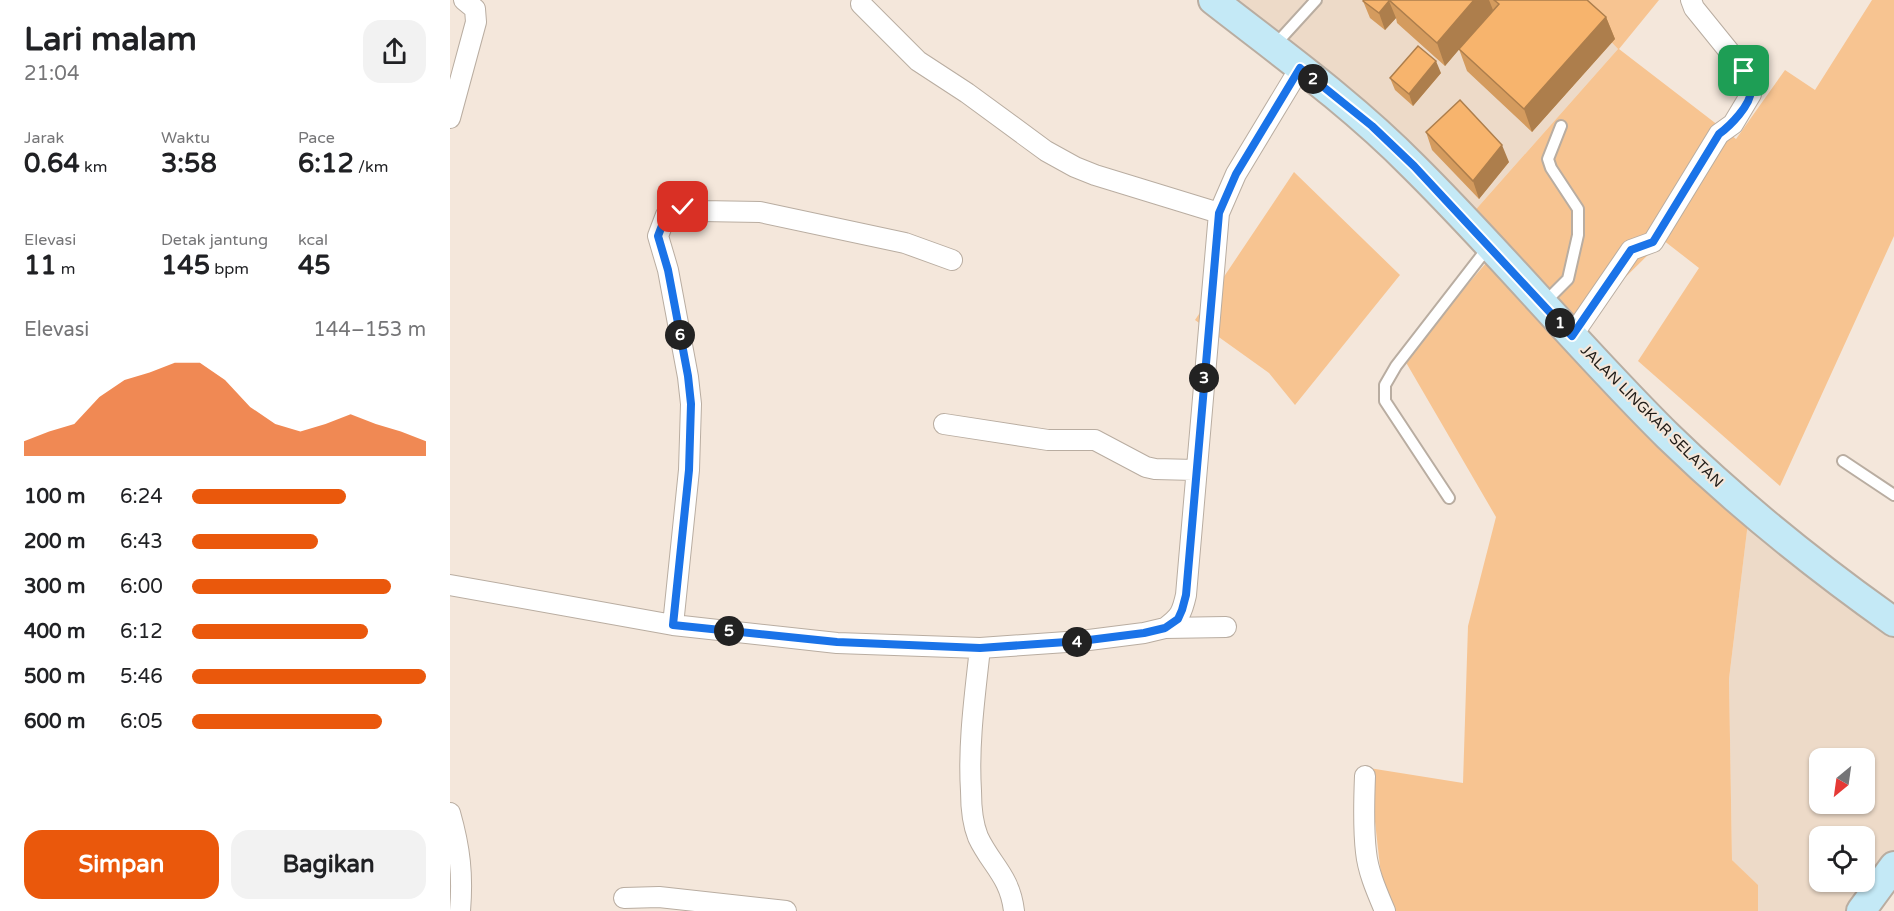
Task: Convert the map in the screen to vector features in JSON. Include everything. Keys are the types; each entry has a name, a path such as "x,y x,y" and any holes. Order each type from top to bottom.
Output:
{"main road":[{"name":"JALAN LINGKAR SELATAN","path":"1213,0 1372,126 1414,166 1542,305 1668,436 1723,487 1842,585 1894,622"},
{"path":"1861,911 1894,866"}],"street":[{"path":"450,118 477,22 475,9 464,0"},
{"path":"1572,336 1631,250 1653,242 1719,134 1733,124 1751,94 1750,84 1744,71 1697,3"},
{"path":"861,4 918,61 967,93 1046,151 1095,175 1219,213"},
{"path":"1165,628 1178,619 1186,595 1219,213 1236,174 1300,68"},
{"path":"673,625 689,470 691,404 668,270 658,236 669,210 683,207 701,211 760,212 905,243 952,260"},
{"path":"944,424 1048,440 1095,441 1146,467 1196,470"},
{"path":"450,585 673,625 837,642 980,648 1081,641 1165,628 1227,627"},
{"path":"980,648 970,747 972,815 978,837 1012,894 1014,911"},
{"path":"1365,776 1366,854 1384,911"},
{"path":"450,813 461,857 463,880 460,911"},
{"path":"624,898 659,897 786,911"}],"lane":[{"path":"1274,47 1316,0"},
{"path":"1542,305 1568,279 1578,235 1578,209 1551,168 1548,159 1561,126"},
{"path":"1449,498 1385,401 1385,385 1396,366 1489,246"},
{"path":"1844,461 1894,495"}],"shaded area":[{"path":"1223,0 1571,0 1618,49 1463,224"},
{"path":"1571,0 1659,0 1619,49 1736,139 1785,70 1815,90 1872,0 1894,0 1894,236 1780,486 1638,361 1699,268 1663,240 1570,332 1750,506 1729,679 1732,860 1758,885 1758,911 1385,911 1369,768 1463,783 1468,626 1496,517 1404,359 1492,256 1463,224 1618,49"},
{"path":"1294,172 1400,275 1295,405 1269,373 1195,320"},
{"path":"1750,506 1894,612 1894,857 1875,887 1875,826 1809,826 1809,892 1872,892 1860,911 1758,911 1757,885 1732,860 1729,679"}],"building":[{"path":"1364,0 1389,0 1389,1 1379,13"},
{"path":"1389,0 1474,0 1437,43"},
{"path":"1494,0 1587,0 1606,17 1524,109 1459,49 1499,4"},
{"path":"1418,46 1436,61 1409,94 1390,78"},
{"path":"1460,100 1502,145 1473,181 1426,132"}],"route":[{"path":"683,207 669,210 658,236 668,270 691,404 689,470 673,625 837,642 980,648 1081,641 1144,633 1165,628 1178,619 1186,595 1219,213 1236,174 1300,68 1372,126 1414,166 1572,336 1631,250 1653,242 1719,134 1733,124 1751,94 1750,84 1744,71"}]}
